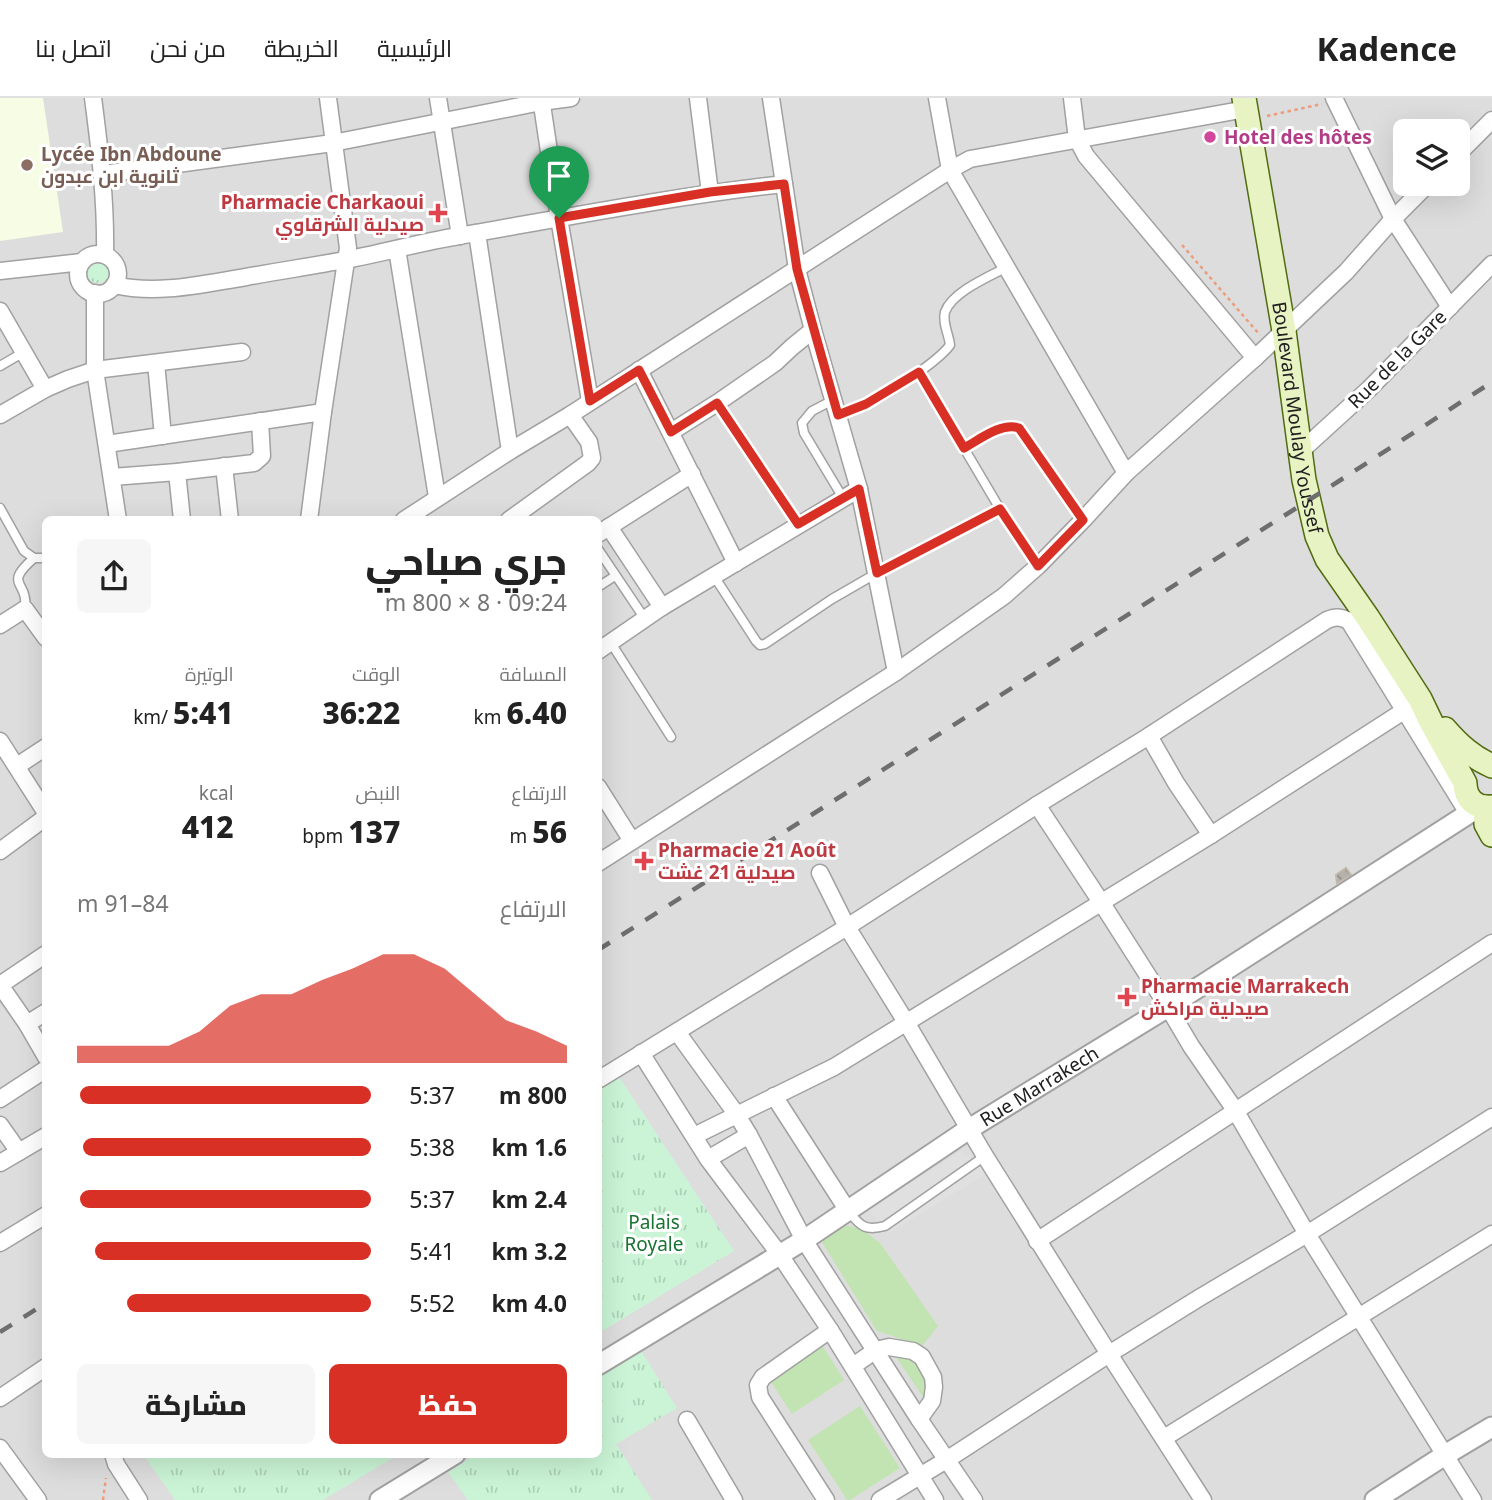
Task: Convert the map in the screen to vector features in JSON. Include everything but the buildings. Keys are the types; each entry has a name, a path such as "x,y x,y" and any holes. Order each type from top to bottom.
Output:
{"main road":[{"name":"Boulevard Moulay Youssef","path":"1246,109 1284,331 1304,480 1317,536 1327,559 1368,618 1417,707"},
{"path":"1417,707 1460,746 1491,766"},
{"path":"1417,707 1465,783 1466,794 1481,808 1492,835"},
{"path":"1465,783 1471,771 1477,767 1491,766"}],"street":[{"path":"93,98 103,174 106,255"},
{"path":"310,516 348,248 328,98"},
{"path":"438,98 460,236"},
{"path":"103,174 333,143 541,100 571,98"},
{"path":"698,98 710,192"},
{"path":"771,98 797,269 859,489 896,672"},
{"path":"937,98 950,170 1126,473"},
{"path":"1072,98 1077,139 1086,156 1250,353"},
{"path":"541,100 590,401"},
{"path":"1335,100 1393,219 1450,307"},
{"path":"427,514 437,497 970,159 1246,109"},
{"path":"1470,142 1492,120"},
{"path":"114,285 154,290 345,260 460,236 710,192 784,184"},
{"path":"602,860 896,672 1004,596 1038,566 1126,473 1250,353 1284,331 1346,272 1416,196"},
{"path":"477,233 510,451"},
{"path":"397,249 437,497"},
{"path":"106,255 113,260 118,276 109,290 95,293 86,289 80,281 78,271 89,256 106,255"},
{"path":"0,271 82,262"},
{"name":"Rue de la Gare","path":"1301,451 1369,389 1492,264"},
{"path":"95,293 95,370 117,516"},
{"path":"0,311 45,389"},
{"path":"671,432 775,363 813,330"},
{"path":"0,415 45,389 95,370 242,352"},
{"path":"156,363 163,436"},
{"path":"639,370 736,563"},
{"path":"107,444 323,412"},
{"path":"515,516 593,458 589,442 570,415"},
{"path":"112,477 254,463 262,456 260,421"},
{"path":"224,466 230,516"},
{"path":"177,472 182,516"},
{"path":"662,607 604,530 692,474"},
{"path":"605,647 662,607 859,489"},
{"path":"0,625 25,609 42,632"},
{"path":"602,1077 847,927 1335,617 1349,621 1417,707 1481,808"},
{"path":"694,1136 834,1067 1417,707"},
{"path":"1149,736 1211,835"},
{"path":"0,741 42,808"},
{"path":"17,766 42,750"},
{"path":"602,793 632,841"},
{"path":"1037,805 1235,1110 1307,1234 1473,1500"},
{"name":"Rue Marrakech","path":"602,1363 804,1240 969,1129 1168,1007 1481,808"},
{"path":"0,851 42,818"},
{"path":"820,873 847,927 985,1157 1203,1500"},
{"path":"1037,1241 1492,943"},
{"path":"42,957 0,985 42,1050"},
{"path":"27,1024 42,1015"},
{"path":"677,1032 737,1115 804,1240 974,1500"},
{"path":"641,1053 708,1159 830,1330 935,1500"},
{"path":"0,1098 42,1072"},
{"path":"774,1096 848,1211"},
{"path":"880,1500 948,1460 1109,1354 1307,1234 1492,1117"},
{"path":"0,1125 19,1152"},
{"path":"708,1159 749,1135"},
{"path":"0,1163 42,1138"},
{"path":"0,1243 42,1217"},
{"path":"1164,1438 1492,1234"},
{"path":"825,1500 760,1396 758,1385 763,1377 830,1330"},
{"path":"853,1366 876,1350 890,1347 913,1351 922,1357 933,1377 934,1387 932,1401 919,1419"},
{"path":"0,1398 42,1370"},
{"path":"687,1420 734,1500"},
{"path":"1375,1500 1492,1427"},
{"path":"0,1448 38,1500"},
{"path":"114,1458 139,1500"},
{"path":"380,1500 448,1458"}],"lane":[{"path":"844,498 804,433 802,423 812,411 866,404 919,372 950,345 945,312 950,304 967,288 1007,267"},
{"path":"0,366 24,352"},
{"path":"919,372 1000,509 1038,566"},
{"path":"717,403 798,524"},
{"path":"964,448 1000,429 1009,426 1019,428 1083,520"},
{"path":"0,508 24,551 34,558 42,558"},
{"path":"714,576 756,641 760,645 765,644 832,599 877,573 1000,509"},
{"path":"602,555 645,619"},
{"path":"25,609 18,575 34,558"},
{"path":"602,584 615,576"},
{"path":"605,647 671,737"},
{"path":"848,1211 858,1223 867,1228 885,1226 985,1157"}],"path":[{"path":"1311,98 1311,107"},
{"path":"1246,109 1311,107 1335,100"},
{"path":"1181,244 1260,336 1250,353"}],"shaded area":[{"path":"0,98 1492,98 1492,1500 0,1500"},
{"name":"Lycée Ibn Abdoune ثانوية ابن عبدون","path":"0,98 43,98 63,232 0,241"},
{"path":"960,1152 991,1171 887,1234 869,1209"}],"green space":[{"path":"98,261 108,268 109,272 102,282 98,283 88,276 87,272 94,262"},
{"name":"Palais Royale","path":"619,1077 734,1251 602,1331 602,1088"},
{"path":"843,1225 862,1229 880,1243 938,1326 922,1346 877,1331 823,1244 822,1235"},
{"path":"822,1345 844,1380 792,1414 769,1379"},
{"path":"641,1351 677,1408 616,1444 652,1500 468,1500 448,1472 470,1458 602,1458 602,1376"},
{"path":"906,1356 918,1362 925,1372 927,1385 923,1397 896,1357"},
{"path":"860,1406 900,1468 847,1500 808,1440"},
{"path":"146,1458 392,1458 323,1500 175,1500"}],"railway":[{"path":"602,947 1492,382"},
{"path":"0,1332 42,1306"}],"place":[{"name":"Hotel des hôtes","path":"1210,137"},
{"name":"Lycée Ibn Abdoune ثانوية ابن عبدون","path":"27,165"},
{"name":"Pharmacie Charkaoui صيدلية الشرقاوي","path":"438,213"},
{"name":"Pharmacie 21 Août صيدلية 21 غشت","path":"644,861"},
{"name":"Pharmacie Marrakech صيدلية مراكش","path":"1127,997"}],"route":[{"path":"784,184 797,269 838,415 866,404 919,372 964,448 1000,429 1009,426 1019,428 1083,520 1038,566 1000,509 877,573 859,489 798,524 717,403 671,432 639,370 590,401 559,218 710,192 784,184"}]}
